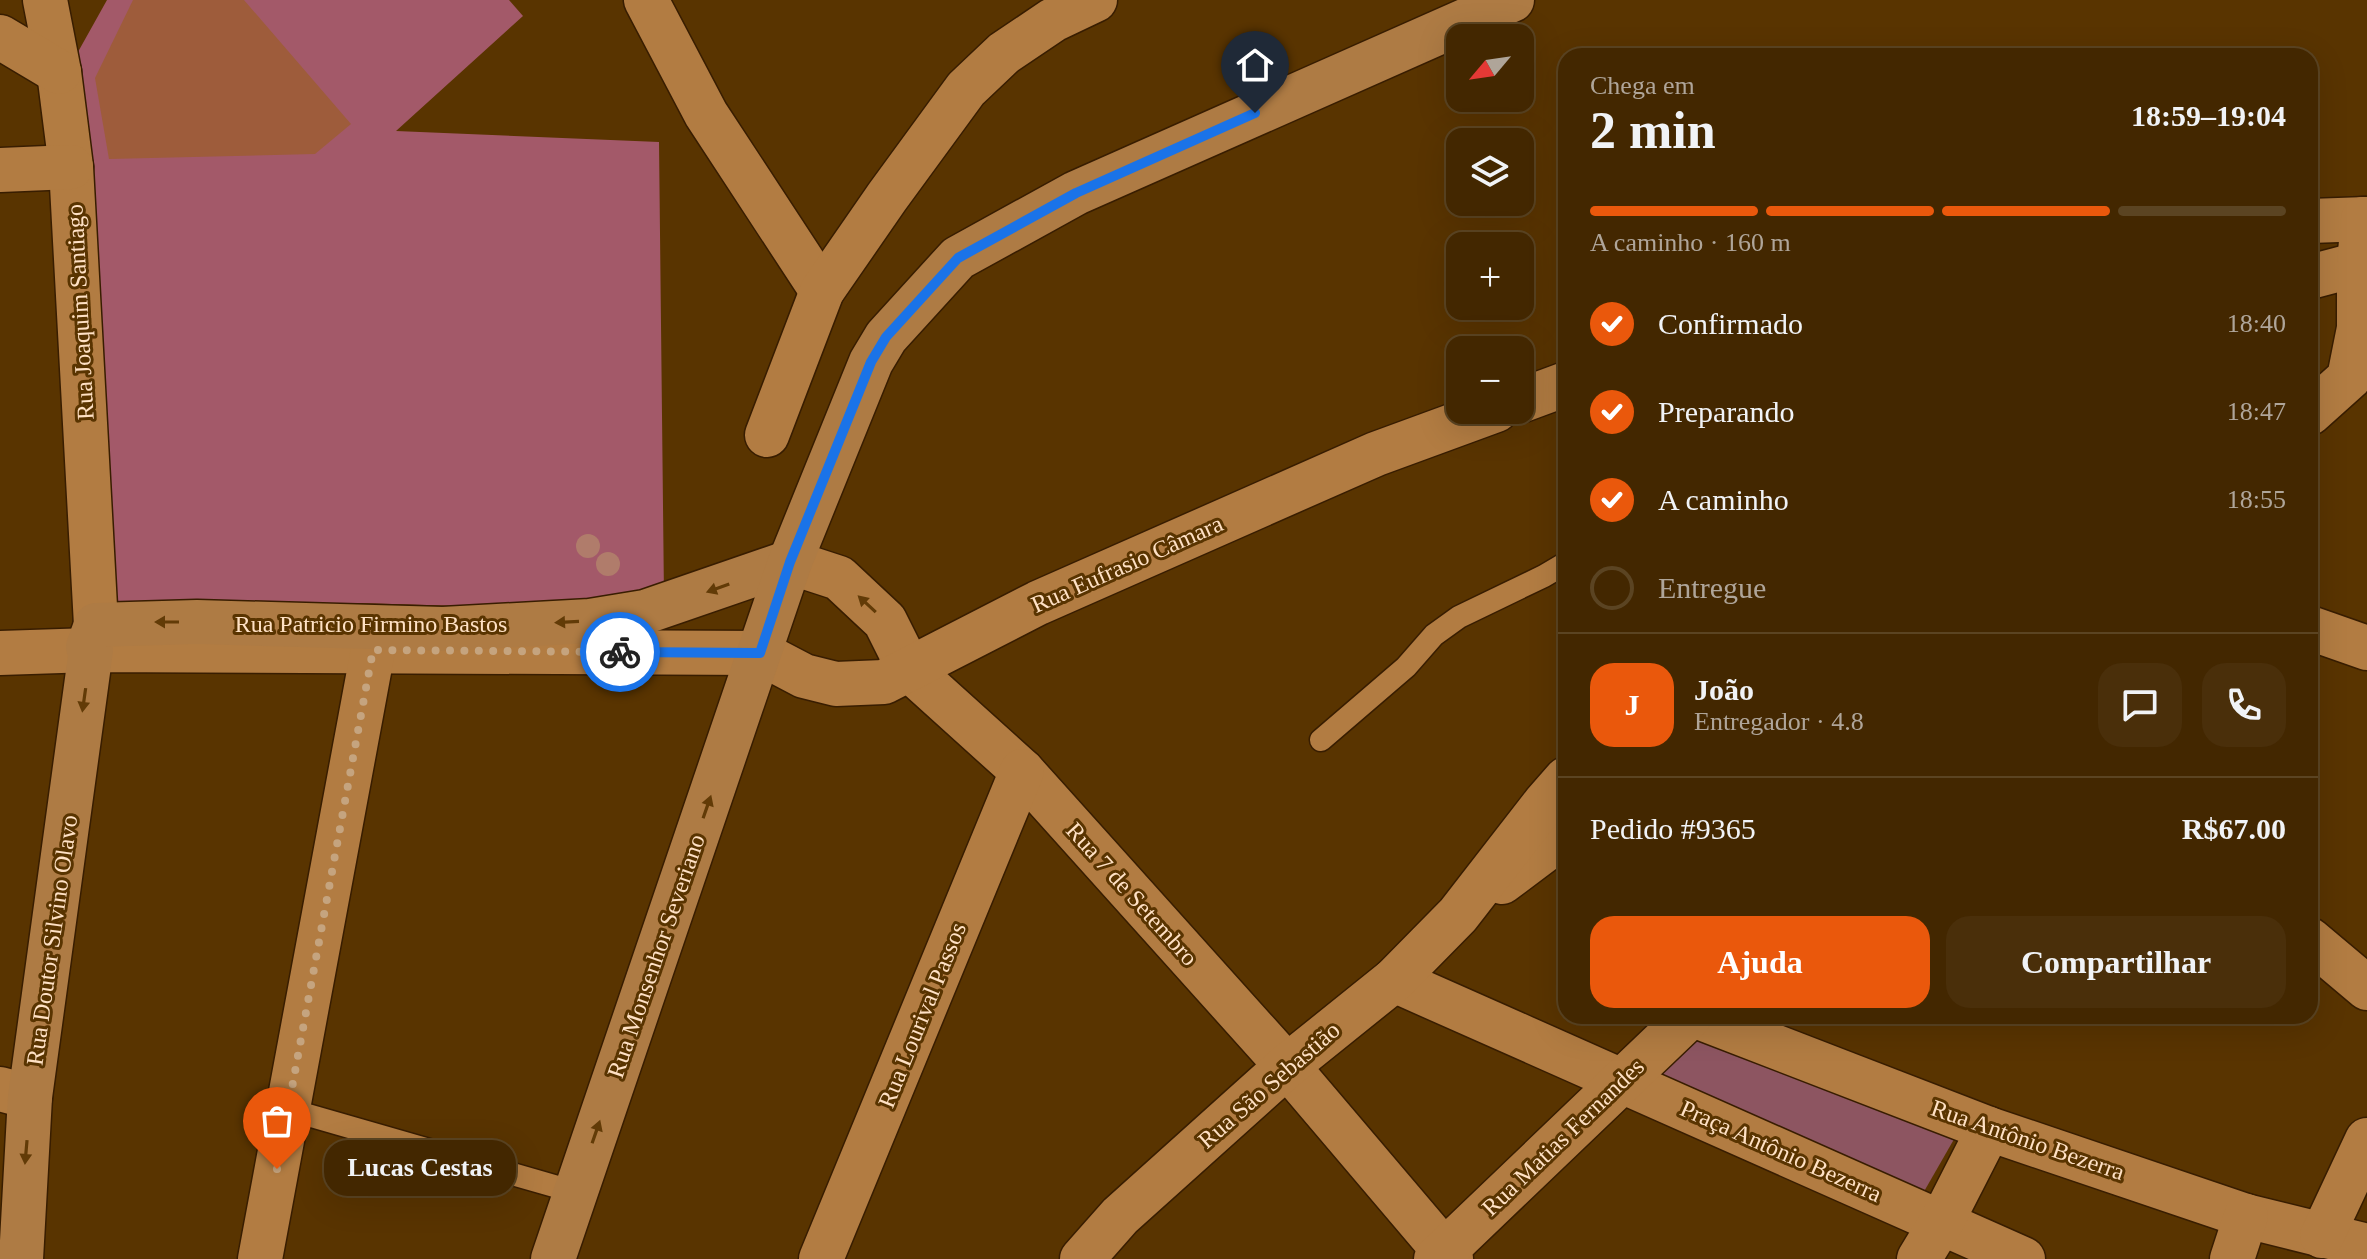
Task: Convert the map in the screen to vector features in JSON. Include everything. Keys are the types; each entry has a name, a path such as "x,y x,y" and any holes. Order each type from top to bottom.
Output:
{"main road":[{"name":"Rua Monsenhor Severiano","path":"553,1259 790,562 871,362 886,337 958,258 1076,193 1512,0"},
{"name":"Rua Patricio Firmino Bastos","path":"94,638 197,622 443,629 590,621 645,612 790,562"},
{"name":"Rua Doutor Silvino Olavo","path":"21,1259 15,1093 94,638"}],"street":[{"name":"Rua Joaquim Santiago","path":"45,0 59,72 71,167 94,638"},
{"path":"646,0 706,114 822,291"},
{"path":"767,435 822,291 966,89 1004,53 1053,20 1095,0"},
{"path":"0,37 59,72"},
{"path":"0,170 71,167"},
{"path":"2318,221 2365,219 2359,264 2359,328 2349,378 2318,407"},
{"path":"2318,275 2359,264"},
{"path":"1534,396 1558,387"},
{"path":"2318,414 2367,410"},
{"name":"Rua Eufrasio Câmara","path":"760,653 804,676 836,684 884,682 1038,603 1376,454 1458,424"},
{"name":"Rua 7 de Setembro","path":"790,562 839,578 885,621 909,669 1022,771 1287,1066 1444,1256"},
{"path":"2318,631 2367,648"},
{"path":"0,653 94,638"},
{"name":"Rua Patricio Firmino Bastos","path":"94,638 373,650 760,653"},
{"path":"260,1259 373,650"},
{"name":"Rua Lourival Passos","path":"821,1259 1022,771"},
{"name":"Rua São Sebastião","path":"1082,1259 1120,1216 1287,1066 1394,980 1458,915 1558,788"},
{"name":"Rua São Sebastião","path":"1458,915 1558,840"},
{"path":"2318,947 2367,988"},
{"name":"Praça Antônio Bezerra","path":"1394,980 2023,1259"},
{"name":"Rua Matias Fernandes","path":"1444,1256 1619,1081 1684,1024"},
{"name":"Rua Antônio Bezerra","path":"1714,1024 1989,1129 2246,1216 2367,1246"},
{"path":"1919,1259 1989,1129"},
{"path":"2322,1236 2367,1140"},
{"path":"2232,1259 2246,1216"}],"lane":[{"path":"1321,740 1406,667 1434,635 1459,617 1558,568"},
{"path":"287,1109 575,1192"}],"shaded area":[{"path":"107,0 509,0 523,16 396,131 659,142 664,597 496,607 358,603 120,607 95,550 64,77"},
{"path":"1700,1026 1957,1134 1922,1195 1648,1077"}],"building":[{"path":"133,0 244,0 351,124 315,154 109,159 95,78"}],"way so far":[{"path":"277,1169 373,650 620,652"}],"place":[{"name":"Lucas Cestas","path":"277,1169"}],"route":[{"path":"620,652 760,653 790,562 871,362 886,337 914,305 958,258 1076,193 1255,113"}]}
